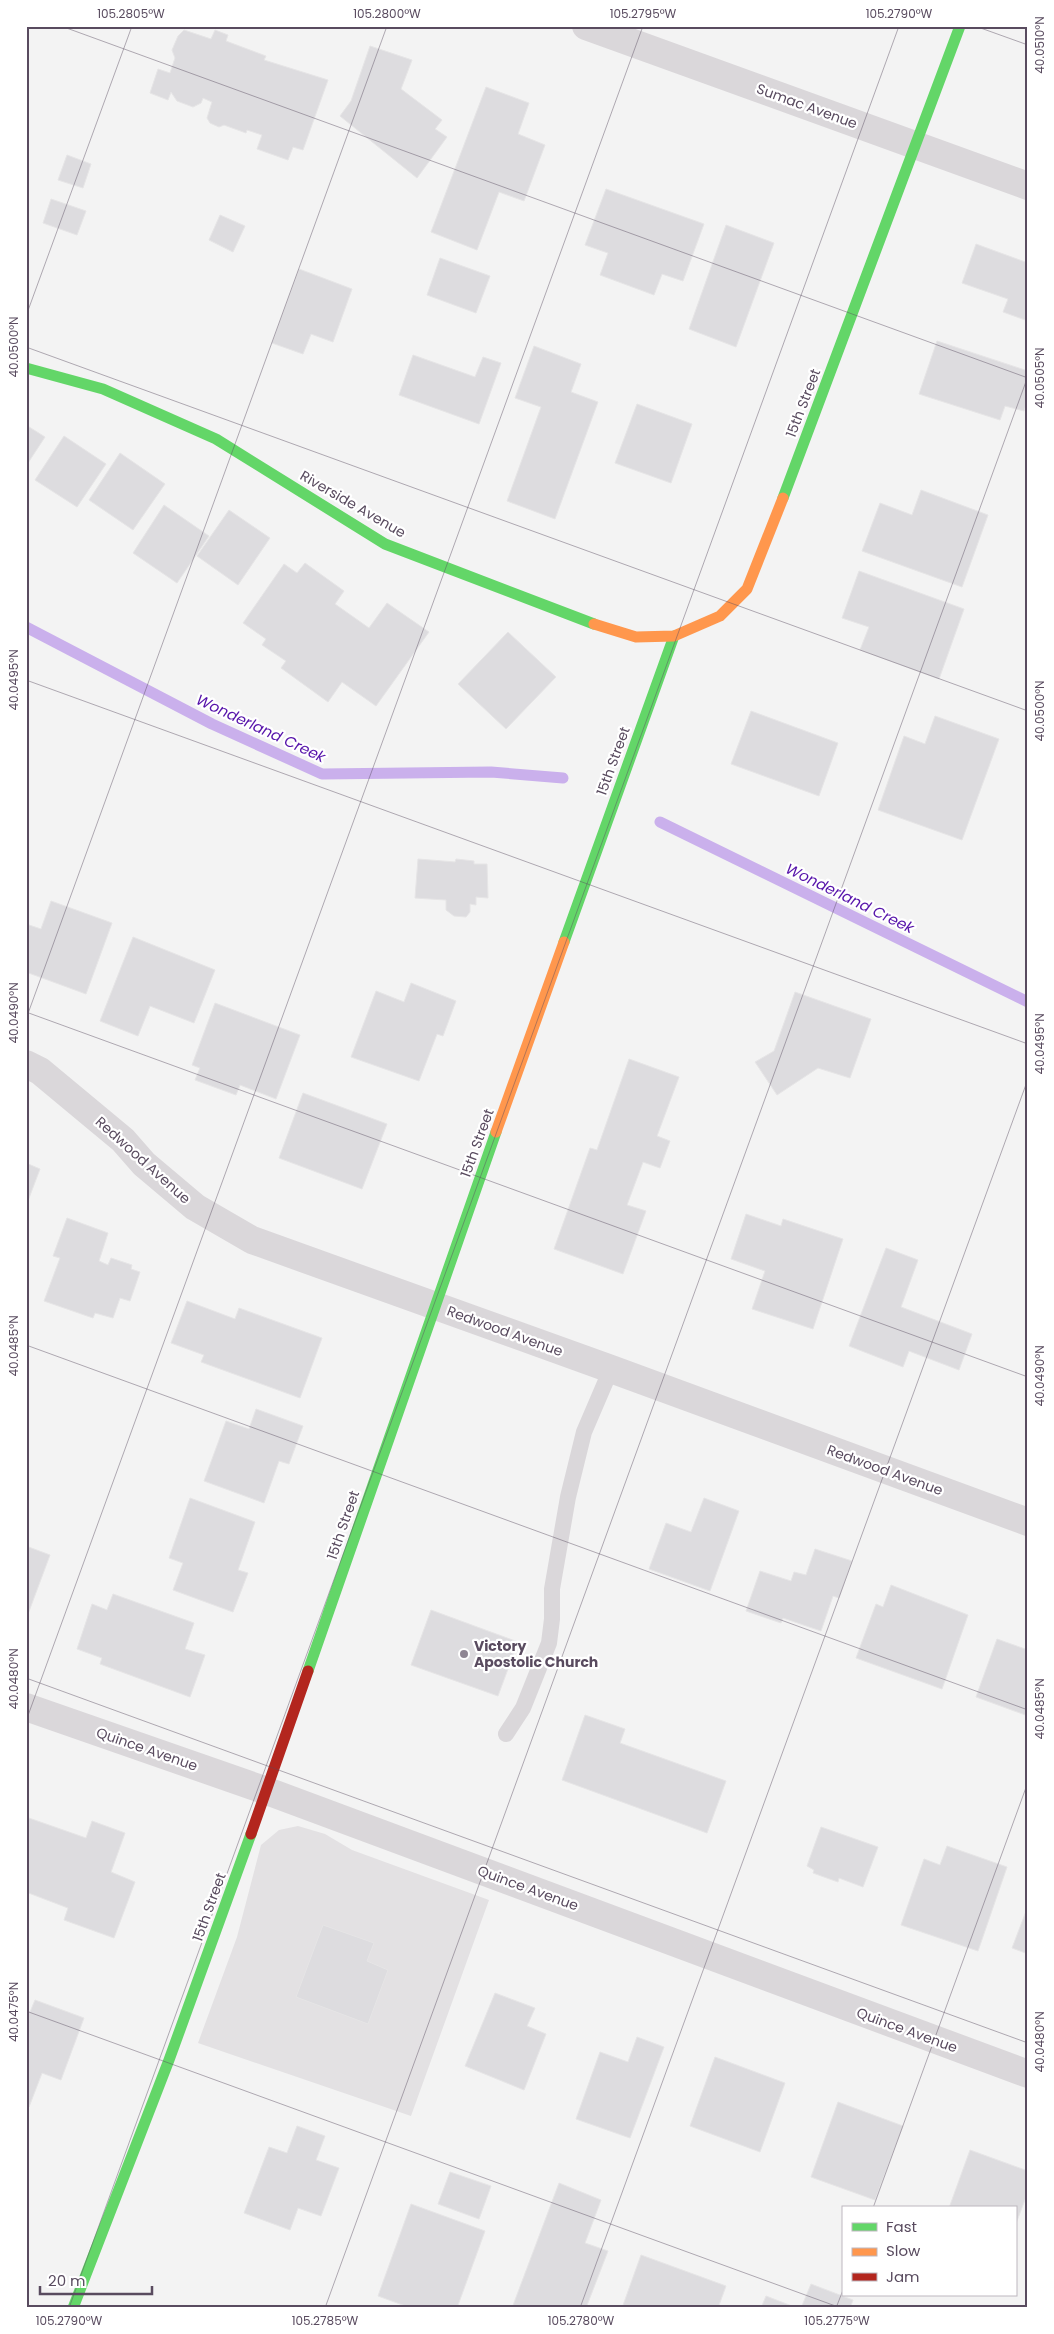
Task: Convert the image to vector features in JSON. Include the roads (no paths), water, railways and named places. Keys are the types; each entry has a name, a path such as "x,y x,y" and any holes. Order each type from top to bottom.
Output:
{"street":[{"name":"Sumac Avenue","path":"586,26 1028,186"},
{"name":"15th Street","path":"73,2308 190,2004 267,1791 434,1306 674,636 720,616 746,589 765,546 960,26"},
{"name":"Riverside Avenue","path":"26,368 103,389 216,439 385,544 611,632 636,637 674,636"},
{"name":"Redwood Avenue","path":"26,1064 40,1071 123,1140 144,1164 195,1207 252,1240 1028,1522"},
{"name":"Quince Avenue","path":"26,1707 267,1791 1028,2074"}],"lane":[{"path":"506,1734 523,1708 549,1643 552,1619 552,1589 568,1497 584,1432 610,1369"}],"waterway":[{"name":"Wonderland Creek","path":"26,627 212,724 322,774 491,772 563,778"},
{"name":"Wonderland Creek","path":"660,822 1028,1002"}],"place":[{"name":"Victory Apostolic Church","path":"464,1654"}]}
